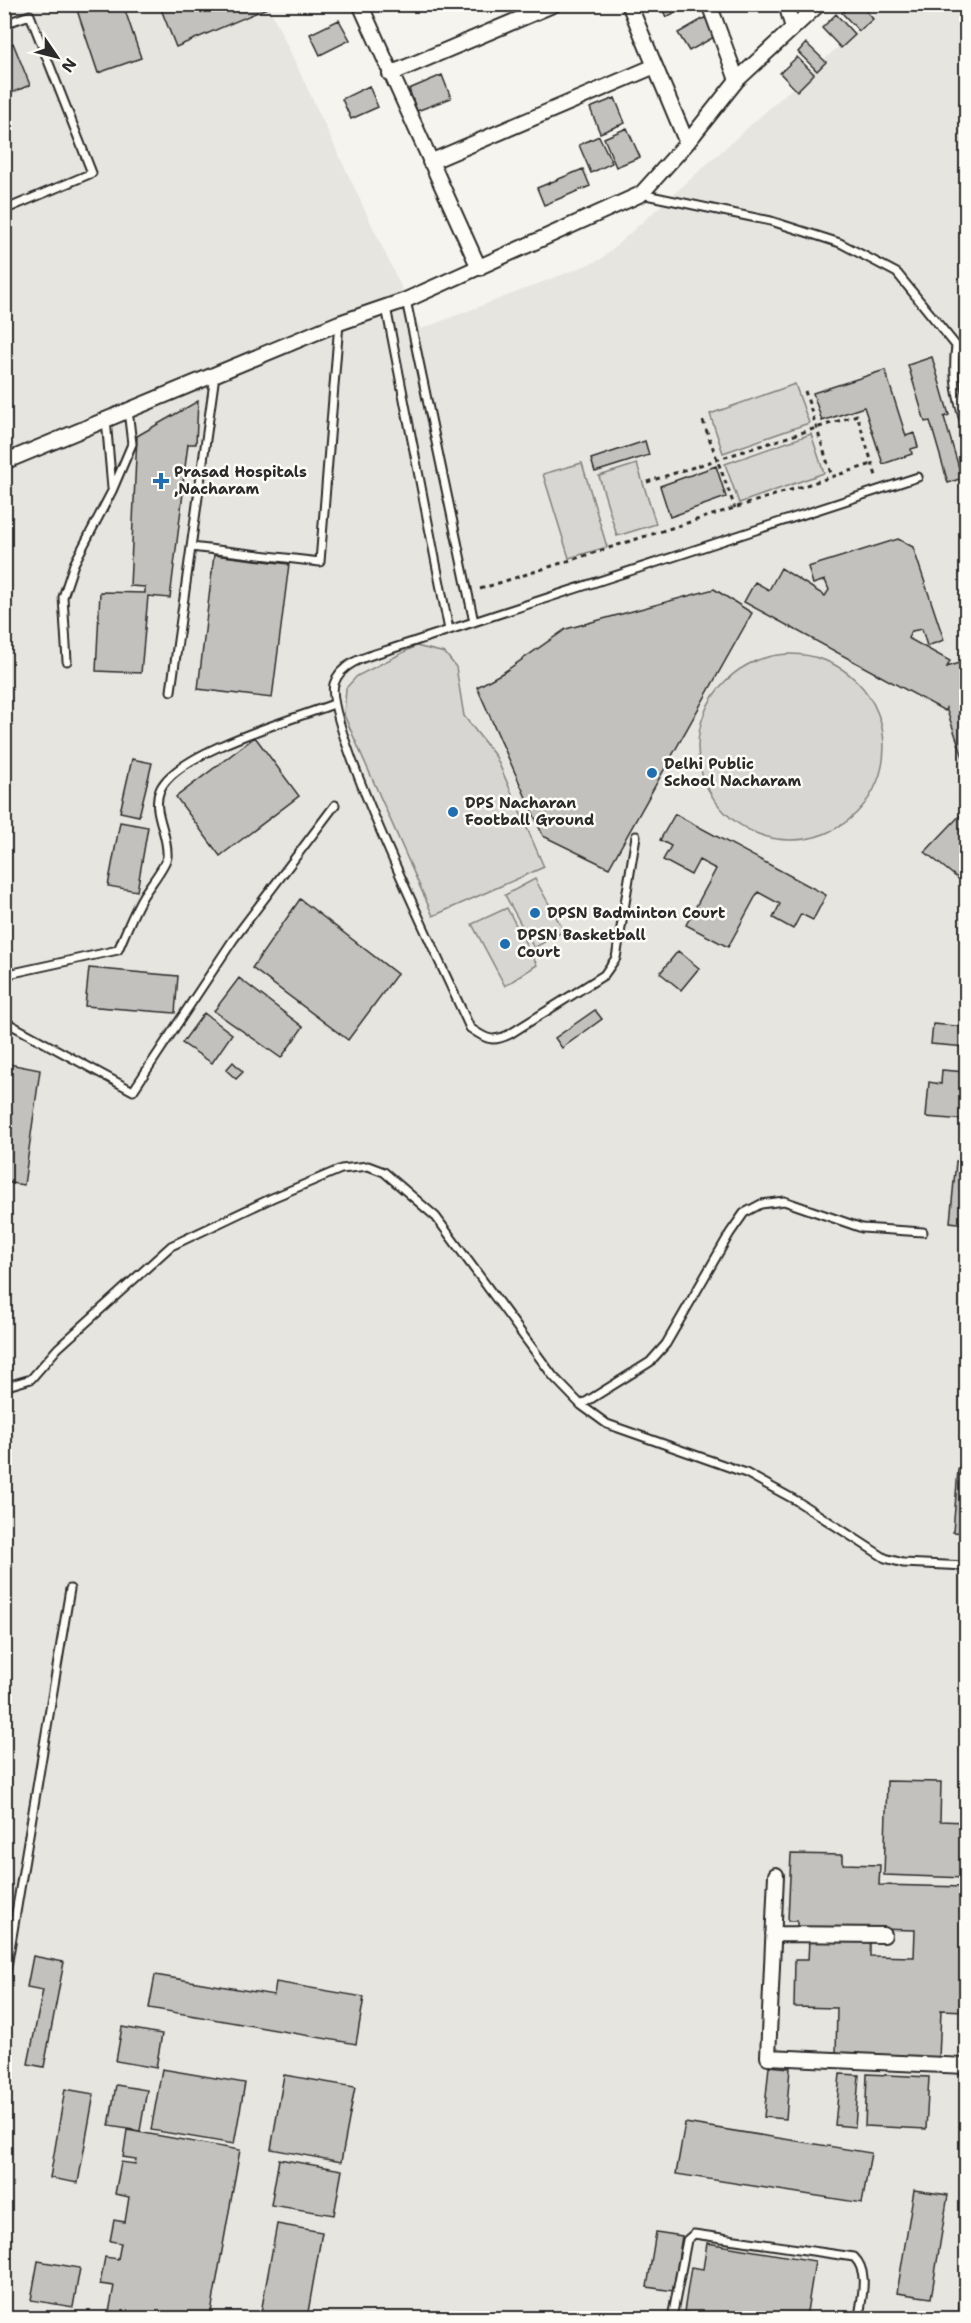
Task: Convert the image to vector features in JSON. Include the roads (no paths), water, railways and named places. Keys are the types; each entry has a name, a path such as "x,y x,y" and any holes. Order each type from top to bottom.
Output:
{"street":[{"path":"360,4 479,268"},
{"path":"390,74 555,4"},
{"path":"629,4 687,143"},
{"path":"709,4 737,80"},
{"path":"786,4 793,28"},
{"path":"4,462 339,323 406,300 641,194 687,143 737,80 819,4"},
{"path":"430,162 655,66"},
{"path":"776,1875 768,2057 966,2066"},
{"path":"773,1934 884,1935"}],"lane":[{"path":"4,24 30,15 92,172 4,210"},
{"path":"641,194 771,221 840,243 897,273 966,358"},
{"path":"406,300 474,622"},
{"path":"386,307 449,630"},
{"path":"191,547 320,562 339,323"},
{"path":"956,345 954,381 966,427"},
{"path":"171,691 215,373"},
{"path":"67,661 63,597 74,564 112,491 132,444 128,410"},
{"path":"106,419 112,491"},
{"path":"636,836 616,958 612,965 604,975 510,1034 499,1040 485,1038 470,1028 362,788 334,704 334,684 345,666 918,477"},
{"path":"4,975 118,950 143,897 167,859 165,832 156,807 160,789 182,765 207,751 334,704"},
{"path":"4,1021 133,1091 233,940 335,805"},
{"path":"4,1387 31,1379 58,1348 171,1246 272,1198 341,1169 368,1166 384,1172 436,1217 553,1376 580,1405 607,1424 746,1473 797,1501 885,1558 903,1563 966,1566"},
{"path":"580,1405 650,1362 661,1350 730,1233 744,1213 761,1204 784,1202 862,1228 923,1232"},
{"path":"4,1985 70,1589"},
{"path":"672,2319 687,2240 694,2234 854,2257 862,2265 864,2274 859,2319"},
{"path":"963,2319 966,2270"}],"place":[{"name":"Prasad Hospitals ,Nacharam","path":"161,481"},
{"name":"Delhi Public School Nacharam","path":"652,773"},
{"name":"DPS Nacharan Football Ground","path":"453,812"},
{"name":"DPSN Badminton Court","path":"535,913"},
{"name":"DPSN Basketball Court","path":"505,944"}]}
